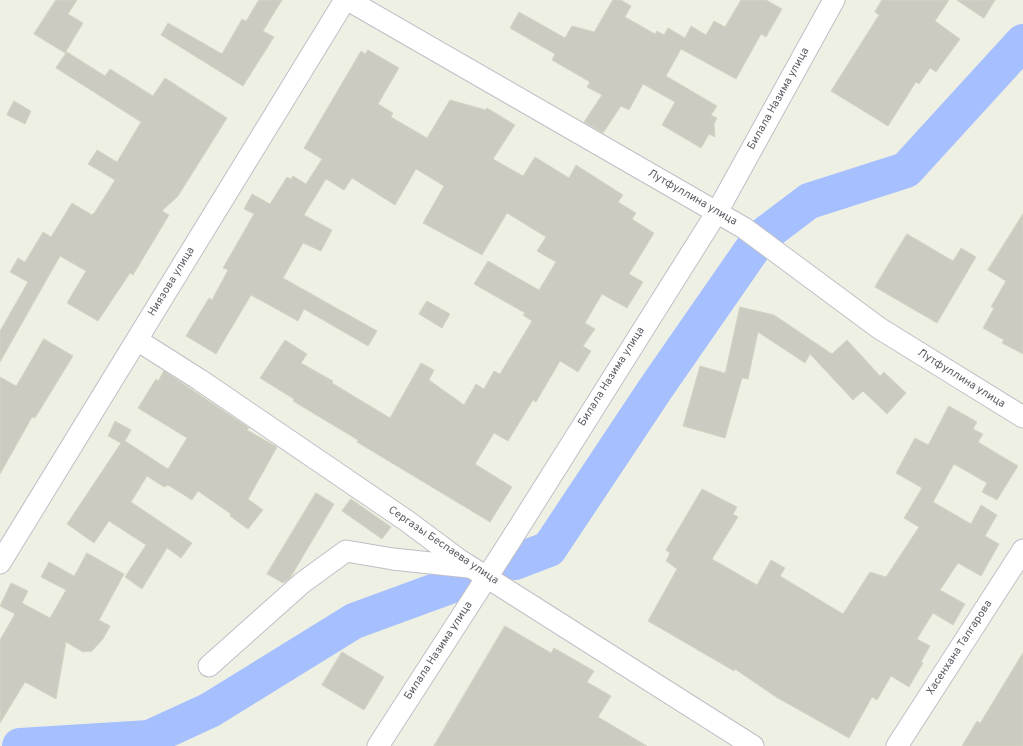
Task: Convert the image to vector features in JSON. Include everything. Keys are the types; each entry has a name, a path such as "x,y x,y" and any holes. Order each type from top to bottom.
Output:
{"street":[{"name":"Ниязова улица","path":"0,563 345,0"},
{"name":"Лутфуллина улица","path":"348,0 744,228 879,328 1023,418"},
{"name":"Билала Назима улица","path":"378,746 479,572 716,212 834,0"},
{"name":"Сергазы Беспаева улица","path":"137,340 200,380 479,572 753,746"},
{"name":"Хасенхана Талгарова","path":"897,746 1023,550"},
{"path":"209,666 302,583 346,551 479,572"}],"building":[{"path":"56,0 77,0 68,14 83,23 65,53 34,34"},
{"path":"259,0 282,0 263,31 274,37 243,86 161,35 168,23 222,54 242,19 246,21"},
{"path":"613,0 621,0 631,6 625,17 655,34 657,31 664,35 668,28 685,38 691,26 706,35 714,21 725,27 741,0 766,0 782,9 766,37 761,34 736,79 681,49 666,76 717,106 711,115 717,118 714,124 715,137 709,134 701,148 662,125 675,102 643,84 629,110 621,106 603,133 584,122 602,95 587,87 590,82 552,60 555,54 510,28 519,12 565,38 572,26 594,32"},
{"path":"882,0 949,0 935,21 960,39 936,72 930,68 919,84 916,82 888,126 831,91 879,15 875,12"},
{"path":"957,0 995,0 984,18"},
{"path":"368,50 399,68 378,104 393,113 391,117 427,138 450,100 486,110 487,108 515,125 493,159 523,176 535,157 569,178 576,165 623,195 618,202 636,213 632,219 654,233 629,274 643,282 627,308 602,294 585,323 595,329 583,346 591,351 578,372 560,361 536,402 533,400 508,441 494,433 475,464 512,487 490,522 357,442 358,440 293,401 294,399 260,378 285,340 307,354 301,363 333,381 332,383 390,418 421,363 434,370 429,380 464,405 476,384 484,389 494,371 500,374 532,321 523,315 525,313 474,284 488,261 539,290 556,262 537,251 546,237 507,213 482,255 423,223 444,186 416,169 395,205 352,178 344,190 326,179 304,215 332,230 321,251 303,243 283,278 377,331 368,346 304,309 298,321 251,295 216,354 186,336 209,298 212,300 228,270 223,268 254,214 244,209 252,194 270,204 287,177 291,179 293,176 306,184 322,159 304,148 361,51 365,54"},
{"path":"67,52 105,76 110,69 153,96 165,78 227,118 178,196 162,211 169,215 133,275 130,273 98,321 67,303 86,271 60,256 0,362 0,331 28,282 10,272 18,258 25,262 43,232 51,237 72,203 92,215 95,212 115,180 88,164 97,150 117,162 141,122 56,68"},
{"path":"14,101 31,111 25,124 7,115"},
{"path":"1023,214 1023,354 1002,343 1004,340 983,328 994,308 991,307 1006,281 988,270"},
{"path":"907,234 953,261 961,248 976,257 937,323 875,287"},
{"path":"427,301 450,314 442,328 419,314"},
{"path":"740,307 774,315 832,354 847,340 880,376 884,372 906,393 887,414 863,391 853,400 810,354 805,363 758,332 748,379 742,378 725,438 683,426 700,366 725,373"},
{"path":"44,339 73,356 35,418 32,417 0,474 0,377 16,386"},
{"path":"164,371 249,428 247,430 277,447 248,499 263,510 248,529 230,516 231,514 198,491 192,500 168,485 164,487 147,476 131,502 192,543 181,558 167,548 142,589 125,577 146,545 109,521 94,543 67,524 121,443 108,436 115,421 131,430 125,441 168,469 187,438 138,408 156,379 158,381"},
{"path":"949,406 977,422 973,429 983,434 978,442 1018,466 997,500 982,492 987,483 954,464 933,502 971,524 981,505 997,515 985,536 999,544 981,576 958,563 940,590 965,604 953,625 933,613 917,639 930,646 921,662 923,663 909,687 891,676 877,700 872,697 849,738 776,697 735,669 734,671 648,621 677,569 666,561 670,553 666,550 702,489 737,507 733,514 738,517 712,559 757,585 771,560 785,568 780,576 843,614 870,572 886,577 919,527 904,518 922,488 896,473 915,438 928,445"},
{"path":"316,493 334,504 290,578 283,583 267,574"},
{"path":"351,499 391,527 382,539 342,511"},
{"path":"87,553 124,574 99,620 110,626 103,639 92,651 83,652 66,642 56,699 25,682 0,723 0,640 15,614 0,606 11,583 28,591 22,603 50,618 66,590 41,577 49,562 74,576"},
{"path":"505,626 551,653 554,648 594,671 587,682 611,696 598,717 647,746 434,746"},
{"path":"342,652 384,677 364,710 322,685"},
{"path":"1023,653 1023,746 962,746 977,721 980,723"}],"waterway":[{"path":"515,562 549,549 656,388 760,238 809,201 906,170 1023,42"},
{"path":"20,746 149,738 210,710 354,621 466,580"}]}
